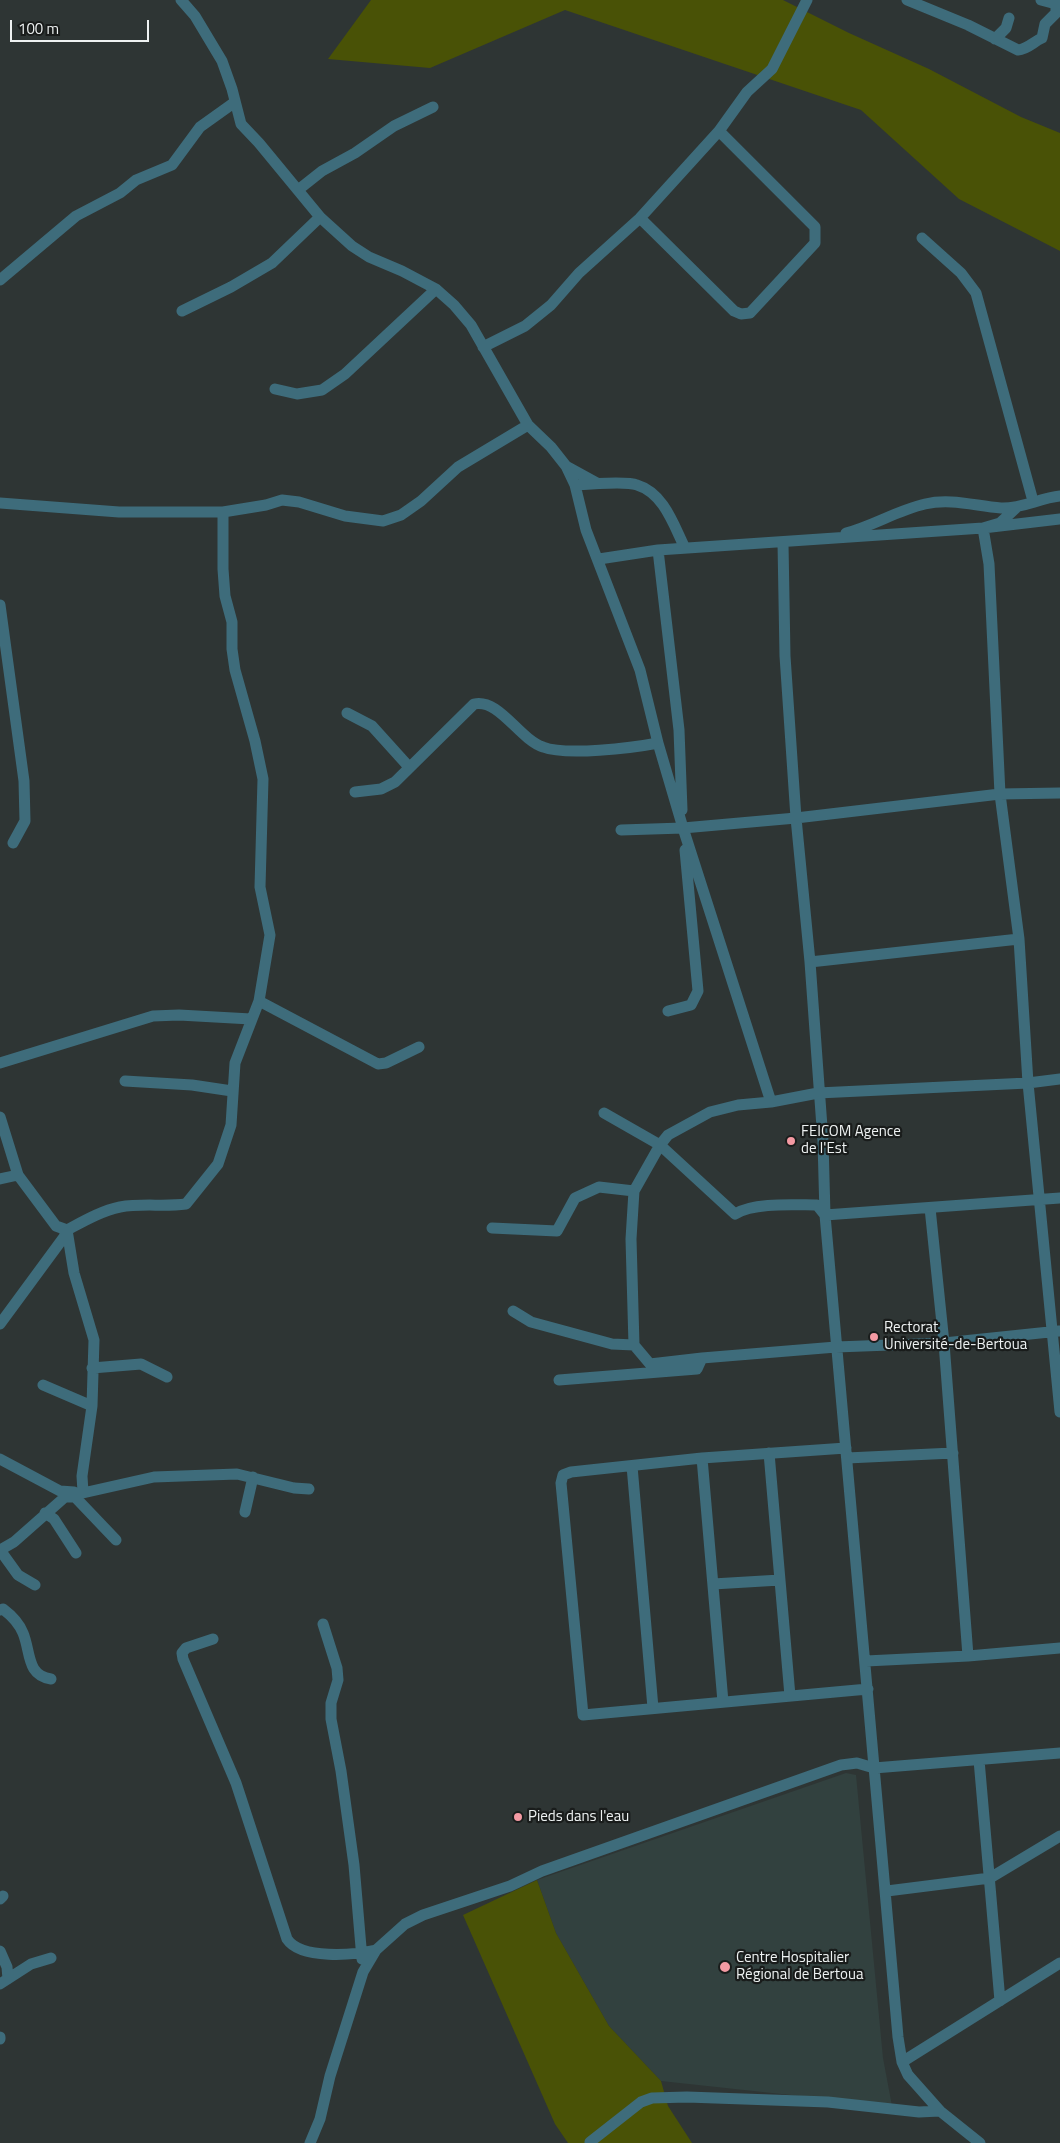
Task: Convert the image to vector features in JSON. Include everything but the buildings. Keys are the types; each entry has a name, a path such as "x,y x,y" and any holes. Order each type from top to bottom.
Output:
{"street":[{"path":"181,0 194,16 222,62 241,124 320,217 352,246 369,257 402,271 436,289 454,305 465,318 483,347 528,425 552,448 566,466 575,485 586,530 640,670 658,743 683,828 771,1102"},
{"path":"483,347 525,326 551,305 579,273 640,218 719,131 748,92 772,69 807,0"},
{"path":"907,0 968,25 1018,50 1027,49 1033,42 1042,38 1045,24 1056,13 1058,3 1041,0"},
{"path":"995,39 1006,28 1009,18"},
{"path":"0,280 76,216 120,193 136,180 172,165 200,128 234,102"},
{"path":"298,190 322,171 355,153 394,126 433,107"},
{"path":"640,218 734,310 741,314 750,313 815,243 815,227 719,131"},
{"path":"182,311 272,263 320,217"},
{"path":"922,238 961,273 976,293 1033,501"},
{"path":"275,389 297,394 322,390 345,374 436,289"},
{"path":"0,503 119,512 222,512 266,505 282,500 299,502 345,516 383,521 401,515 420,501 458,467 528,425"},
{"path":"566,466 600,484"},
{"path":"575,485 635,484 650,490 669,516 685,548"},
{"path":"783,543 811,537 846,533 924,504 949,501 1000,508 1017,507 1033,501 1060,496"},
{"path":"983,528 1000,523 1017,507"},
{"path":"0,1324 64,1237 67,1230 93,1216 120,1207 186,1204 218,1164 230,1125 235,1063 259,1001 270,935 260,887 263,779 255,741 235,670 232,649 232,622 225,596 222,512"},
{"path":"598,559 658,550 983,528 1060,519"},
{"path":"983,528 989,564 1000,794 1019,939 1028,1083 1039,1199 1056,1331 1060,1412"},
{"path":"783,543 785,656 796,818 810,962 825,1215 832,1274 836,1347 847,1453 856,1578 866,1661 874,1768 887,1891 897,2027 902,2062 908,2075 940,2111 980,2143"},
{"path":"658,550 679,730 683,828 698,990 691,1005 668,1011"},
{"path":"0,605 24,781 25,821 13,843"},
{"path":"355,792 386,787 395,782 474,704 483,702 492,705 542,747 554,750 618,748 658,743"},
{"path":"347,713 372,726 409,767"},
{"path":"621,830 683,828 796,818 1000,794 1060,793"},
{"path":"810,962 1019,939"},
{"path":"259,1001 378,1064 386,1063 419,1047"},
{"path":"0,1063 153,1016 179,1015 251,1019"},
{"path":"1056,1331 944,1344 836,1347 650,1364 634,1346 631,1238 634,1192 660,1145 668,1134 710,1112 738,1105 771,1102 818,1093 1028,1083 1060,1079"},
{"path":"125,1081 232,1091"},
{"path":"604,1113 660,1145 735,1214 741,1210 782,1204 817,1205 825,1215"},
{"path":"0,1117 18,1175 56,1226 67,1230"},
{"path":"0,1179 18,1175"},
{"path":"492,1228 556,1231 575,1198 599,1187 634,1192"},
{"path":"825,1215 1060,1198"},
{"path":"930,1208 944,1344 968,1656"},
{"path":"67,1230 74,1273 94,1340 92,1406 82,1476 83,1492"},
{"path":"513,1311 531,1322 612,1344 634,1346"},
{"path":"559,1380 697,1369 702,1358"},
{"path":"92,1368 141,1364 167,1377"},
{"path":"43,1385 92,1406"},
{"path":"868,1689 583,1715 561,1483 564,1475 571,1472 702,1458 769,1454 953,1453"},
{"path":"769,1454 790,1696"},
{"path":"702,1458 723,1702"},
{"path":"0,1459 60,1491 83,1492"},
{"path":"632,1466 653,1708"},
{"path":"35,1585 18,1575 0,1550 14,1542 65,1497 154,1477 236,1474 294,1488 309,1488"},
{"path":"244,1512 253,1477"},
{"path":"65,1497 75,1497 116,1540"},
{"path":"45,1513 54,1519 76,1553"},
{"path":"713,1584 780,1580"},
{"path":"1,1608 11,1615 23,1631 34,1671 41,1678 51,1679"},
{"path":"323,1624 337,1668 338,1680 331,1703 331,1719 341,1771 354,1865 363,1972"},
{"path":"213,1639 186,1648 182,1653 183,1659 236,1783 287,1939 295,1948 306,1952 328,1954 362,1953 376,1950"},
{"path":"866,1661 968,1656 1060,1648"},
{"path":"310,2143 320,2119 330,2076 363,1972 376,1950 405,1924 423,1915 497,1890 542,1871 841,1765 857,1763 874,1768 1060,1753"},
{"path":"979,1760 1000,2001"},
{"path":"887,1891 990,1878 1060,1836"},
{"path":"0,1951 6,1967 4,1981"},
{"path":"4,1981 31,1964 51,1958"},
{"path":"902,2062 1060,1963"},
{"path":"590,2142 641,2102 652,2098 687,2097 828,2102 911,2111 940,2111"}],"shaded area":[{"name":"Centre Hospitalier Régional de Bertoua","path":"846,1773 856,1775 883,2058 892,2106 661,2081 609,2026 556,1933 537,1880"}],"green space":[{"path":"371,0 783,0 849,33 929,69 1021,117 1060,133 1060,251 959,199 861,110 565,10 430,68 328,59"},
{"path":"537,1880 556,1933 609,2026 661,2081 668,2106 692,2143 568,2143 555,2124 463,1915"}],"place":[{"name":"FEICOM Agence de l'Est","path":"791,1141"},
{"name":"Rectorat Université-de-Bertoua","path":"874,1337"},
{"name":"Pieds dans l'eau","path":"518,1817"},
{"name":"Centre Hospitalier Régional de Bertoua","path":"725,1967"}]}
